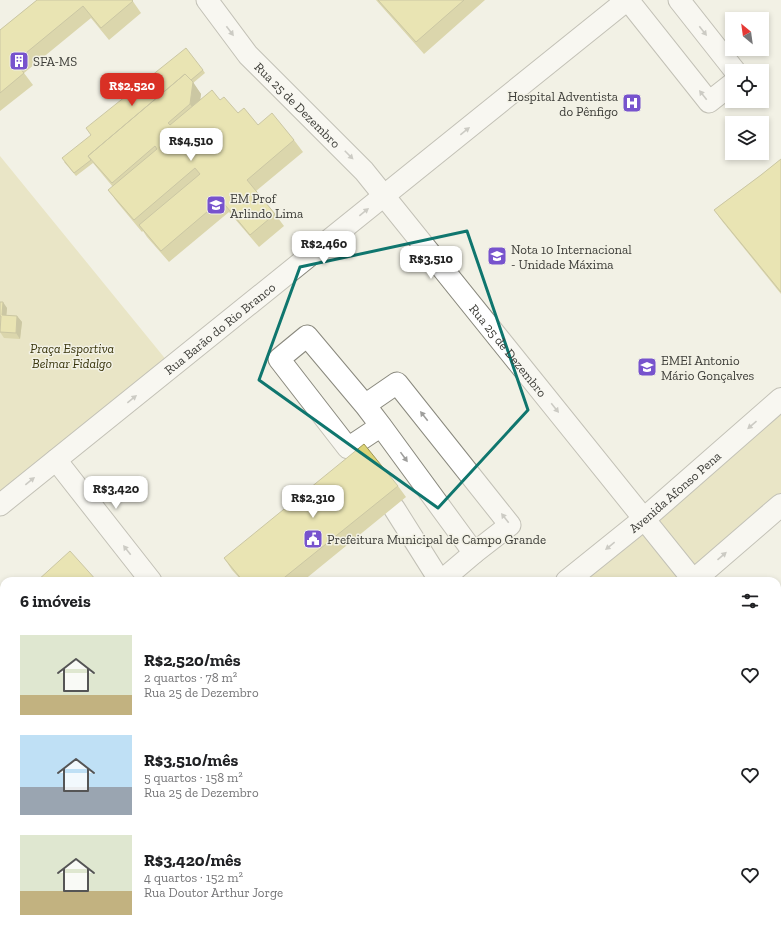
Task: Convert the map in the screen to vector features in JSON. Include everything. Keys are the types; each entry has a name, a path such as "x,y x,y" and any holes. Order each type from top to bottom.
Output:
{"main road":[{"name":"Avenida Afonso Pena","path":"572,577 644,519 781,399"},
{"path":"698,577 781,505"}],"street":[{"name":"Rua 25 de Dezembro","path":"207,0 248,55 364,171 690,577"},
{"name":"Rua Barão do Rio Branco","path":"0,505 628,0"},
{"path":"628,0 709,102 725,89"},
{"path":"679,0 730,64"},
{"path":"381,426 348,448 279,358 307,336 365,405 381,426 474,553"},
{"path":"365,405 397,383 510,525 445,577"},
{"path":"56,460 148,577"},
{"path":"394,508 437,577"}],"highlighted area":[{"path":"467,231 528,410 438,508 259,380 300,267"}],"green space":[{"name":"Praça Esportiva Belmar Fidalgo","path":"0,156 172,367 0,505"},
{"path":"781,399 781,505 698,577 573,577"}],"building":[{"path":"37,0 133,1 101,28 83,6 15,62 24,73 0,93 0,30"},
{"path":"378,0 464,0 416,42"},
{"path":"186,48 203,70 191,80 185,74 88,156 91,160 74,173 62,158 91,135 86,128"},
{"path":"185,74 193,82 190,104 168,123 170,125 212,90 220,100 224,97 238,113 244,108 258,125 272,113 294,140 247,180 275,214 250,235 221,200 161,251 139,225 200,174 195,168 134,220 108,190 157,149 155,146 112,183 88,156"},
{"path":"781,159 781,292 714,210"},
{"path":"0,302 3,302 2,315 17,316 16,333 0,332"},
{"name":"Prefeitura Municipal de Campo Grande","path":"364,444 398,486 285,577 240,577 224,558"},
{"path":"70,551 93,577 41,577"}],"place":[{"name":"SFA-MS","path":"19,61"},
{"name":"Hospital Adventista do Pênfigo","path":"632,103"},
{"name":"EM Prof Arlindo Lima","path":"216,205"},
{"name":"Nota 10 Internacional - Unidade Máxima","path":"497,256"},
{"name":"EMEI Antonio Mário Gonçalves","path":"647,367"},
{"name":"Prefeitura Municipal de Campo Grande","path":"313,539"}]}
